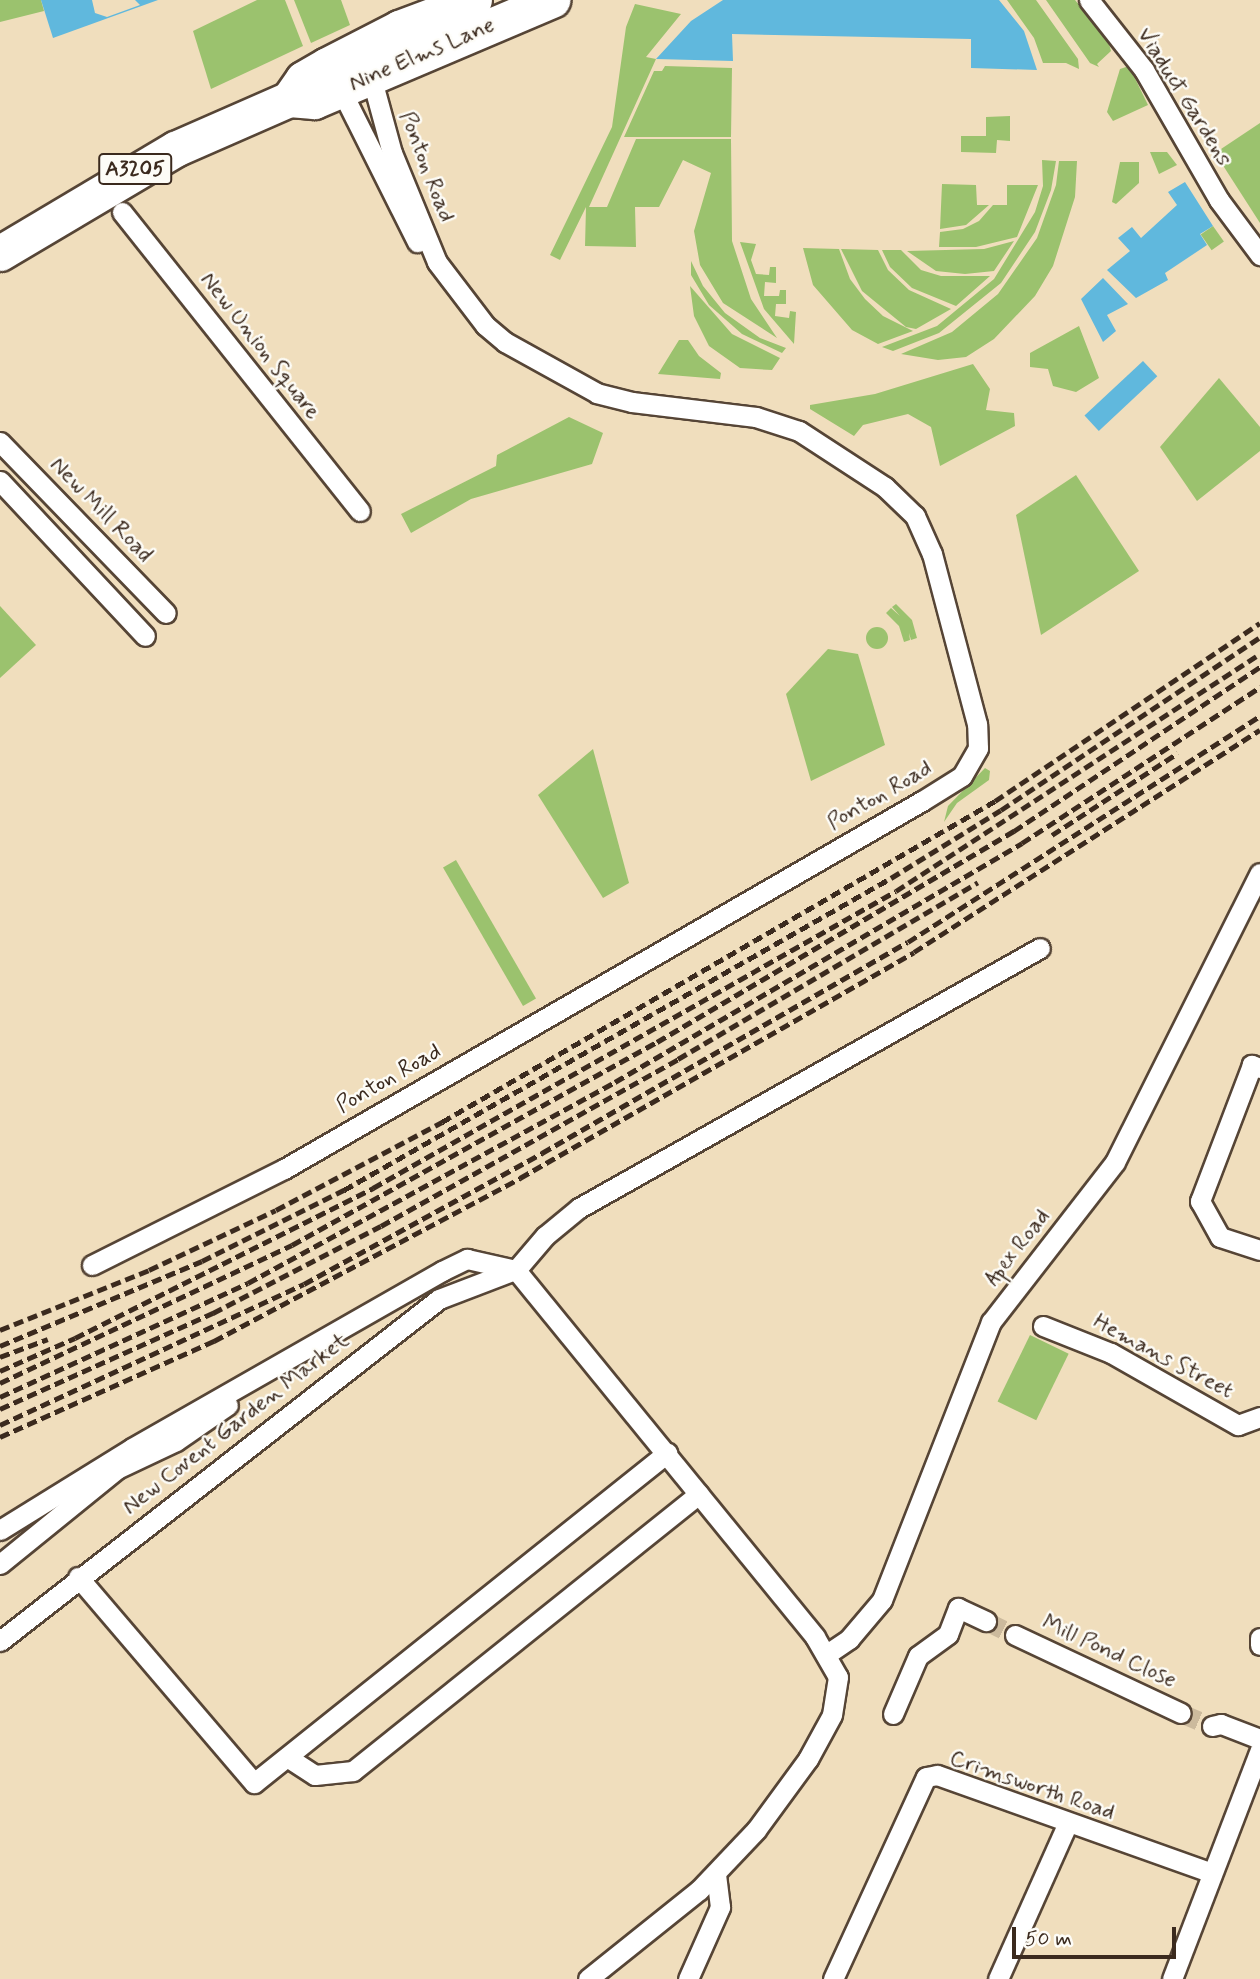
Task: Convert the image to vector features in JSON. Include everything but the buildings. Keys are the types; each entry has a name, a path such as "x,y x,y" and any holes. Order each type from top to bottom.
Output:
{"highway":[{"name":"Nine Elms Lane","path":"350,70 474,0"},
{"name":"Nine Elms Lane","path":"0,253 141,166 289,99 303,79 350,70 552,0"}],"street":[{"name":"Viaduct Gardens","path":"1089,0 1144,70 1219,200 1260,255"},
{"name":"Ponton Road","path":"92,1265 284,1169 931,796 962,776 978,748 977,724 932,554 915,516 885,487 799,431 742,414 632,402 570,381 526,356 485,325 437,262 380,119 350,70"},
{"name":"Ponton Road","path":"350,70 421,251 437,262"},
{"name":"New Union Square","path":"122,212 360,511"},
{"name":"New Mill Road","path":"0,442 166,613"},
{"path":"0,481 145,636"},
{"name":"Apex Road","path":"827,1654 849,1639 882,1600 991,1322 1115,1162 1260,873"},
{"path":"516,1270 545,1236 579,1208 1040,948"},
{"path":"1256,1067 1200,1201 1220,1237 1260,1250"},
{"path":"0,1530 245,1382 467,1259 516,1270 667,1453 827,1654 838,1676 832,1715 785,1794 716,1874 588,1979"},
{"name":"New Covent Garden Market","path":"0,1641 78,1577 439,1298 516,1270"},
{"name":"Hemans Street","path":"1043,1326 1111,1353 1238,1424 1260,1417"},
{"path":"0,1564 117,1469 176,1441 234,1401 245,1382"},
{"path":"78,1577 254,1783 667,1453"},
{"path":"287,1757 315,1775 353,1771 699,1494"},
{"path":"893,1714 918,1656 948,1634 958,1608 986,1621"},
{"name":"Mill Pond Close","path":"1015,1634 1181,1713"},
{"path":"1260,1638 1260,1645"},
{"path":"1212,1726 1221,1724 1260,1739"},
{"path":"1172,1979 1260,1750"},
{"name":"Crimsworth Road","path":"833,1979 926,1777 937,1775 1067,1825 1212,1873"},
{"path":"999,1979 1067,1825"},
{"path":"688,1979 720,1907 716,1874"}],"green space":[{"path":"0,0 41,0 44,11 0,22"},
{"path":"257,0 285,0 303,46 211,89 193,31"},
{"path":"294,0 341,0 350,25 311,43"},
{"path":"1007,0 1036,0 1078,59 1079,69 1066,63 1043,63 1034,38"},
{"path":"1046,0 1075,0 1108,40 1111,51 1097,64 1099,67 1090,63"},
{"path":"635,4 681,14 646,57 656,59 589,207 607,207 636,139 731,139 732,241 751,299 777,338 723,303 700,265 694,231 711,173 683,160 659,207 635,207 636,247 585,246 586,207 560,260 550,255 612,127 626,27"},
{"path":"665,66 732,68 731,137 624,137 654,71 662,71"},
{"path":"1129,66 1148,105 1113,121 1107,112 1120,69"},
{"path":"1010,116 1010,141 997,140 996,153 961,152 961,136 986,136 986,117"},
{"path":"1260,123 1260,223 1215,153"},
{"path":"1150,152 1167,152 1177,165 1159,174"},
{"path":"1042,160 1056,161 1051,190 1035,232 1001,283 939,333 893,351 882,347 937,326 994,279 1035,212 1043,186"},
{"path":"1059,161 1077,161 1075,197 1053,266 1035,296 994,339 966,357 938,360 901,354 952,332 998,294 1037,238 1056,185"},
{"path":"1120,162 1139,162 1139,183 1116,204 1112,202"},
{"path":"942,184 976,185 977,205 989,205 966,225 940,229"},
{"path":"1007,185 1038,185 1017,237 976,247 939,247 940,232 963,229 979,221 993,205 1007,205"},
{"path":"1213,226 1224,242 1212,250 1201,235"},
{"path":"1014,241 994,271 965,274 936,271 907,251 984,249"},
{"path":"740,242 756,244 751,260 756,274 769,275 770,267 776,267 776,283 765,282 764,296 779,296 780,290 786,290 786,304 776,304 775,316 789,318 790,311 796,312 794,344 764,309"},
{"path":"803,248 839,249 850,279 865,299 883,316 913,331 878,344 852,330 813,285"},
{"path":"841,249 878,250 888,270 909,290 951,309 916,329 906,327 862,291"},
{"path":"882,250 901,250 921,270 941,276 990,276 956,306 912,288 890,267"},
{"path":"691,261 703,286 725,313 760,338 786,348 782,353 742,334 709,305 691,275"},
{"path":"690,286 732,334 780,358 772,370 740,368 709,346 694,316"},
{"path":"1079,326 1099,378 1076,392 1053,386 1048,369 1030,367 1030,353"},
{"path":"679,340 688,340 699,356 721,373 720,379 658,374"},
{"path":"973,364 990,389 986,410 1014,413 1015,426 940,466 931,427 908,414 863,425 854,436 810,409 810,405 875,394"},
{"path":"1219,378 1260,427 1260,451 1197,501 1160,447"},
{"path":"569,417 603,433 592,464 471,499 411,533 401,514 496,466 497,455"},
{"path":"1076,475 1139,571 1041,635 1016,515"},
{"path":"896,604 912,620 917,638 911,640 909,633 910,640 904,642 899,626 886,613 891,608 900,616 892,607"},
{"path":"0,606 36,645 0,678"},
{"path":"877,627 885,630 888,638 885,646 877,649 869,646 866,638 869,630"},
{"path":"828,649 858,654 885,745 811,781 786,694"},
{"path":"593,749 629,883 603,898 538,795"},
{"path":"985,768 990,771 989,780 957,803 944,822 948,806"},
{"path":"456,860 536,999 523,1006 443,868"},
{"path":"1030,1335 1069,1354 1036,1420 998,1402"}],"water":[{"path":"41,0 158,0 53,38"},
{"path":"723,0 999,0 1024,31 1037,70 971,68 971,39 732,34 733,61 656,59 691,21"},
{"path":"1185,182 1213,226 1200,234 1207,245 1165,273 1168,280 1136,298 1107,270 1130,251 1118,238 1132,227 1141,238 1177,205 1168,192"},
{"path":"1103,278 1128,304 1107,315 1116,331 1103,342 1081,299"},
{"path":"1143,361 1157,376 1099,431 1084,416"}],"pier":[{"path":"92,0 135,0 140,5 107,17 95,13"}],"tunnel":[{"path":"986,1621 1015,1635"},
{"path":"1181,1713 1212,1726"}],"railway":[{"path":"0,1330 149,1270 276,1210 442,1122 995,801 1260,623"},
{"path":"0,1346 202,1261 344,1190 891,878 1001,810 1260,637"},
{"path":"0,1371 75,1338 373,1188 896,891 1260,654"},
{"path":"0,1383 292,1245 657,1042 1014,831 1260,667"},
{"path":"0,1397 248,1283 615,1082 1022,843 1260,687"},
{"path":"0,1425 304,1284 542,1153 908,942 1260,716"},
{"path":"0,1437 214,1341 520,1178 914,952 1260,730"},
{"path":"1052,835 1178,753"},
{"path":"0,1409 213,1313 381,1226 678,1059 978,882"},
{"path":"0,1357 48,1339"}]}
